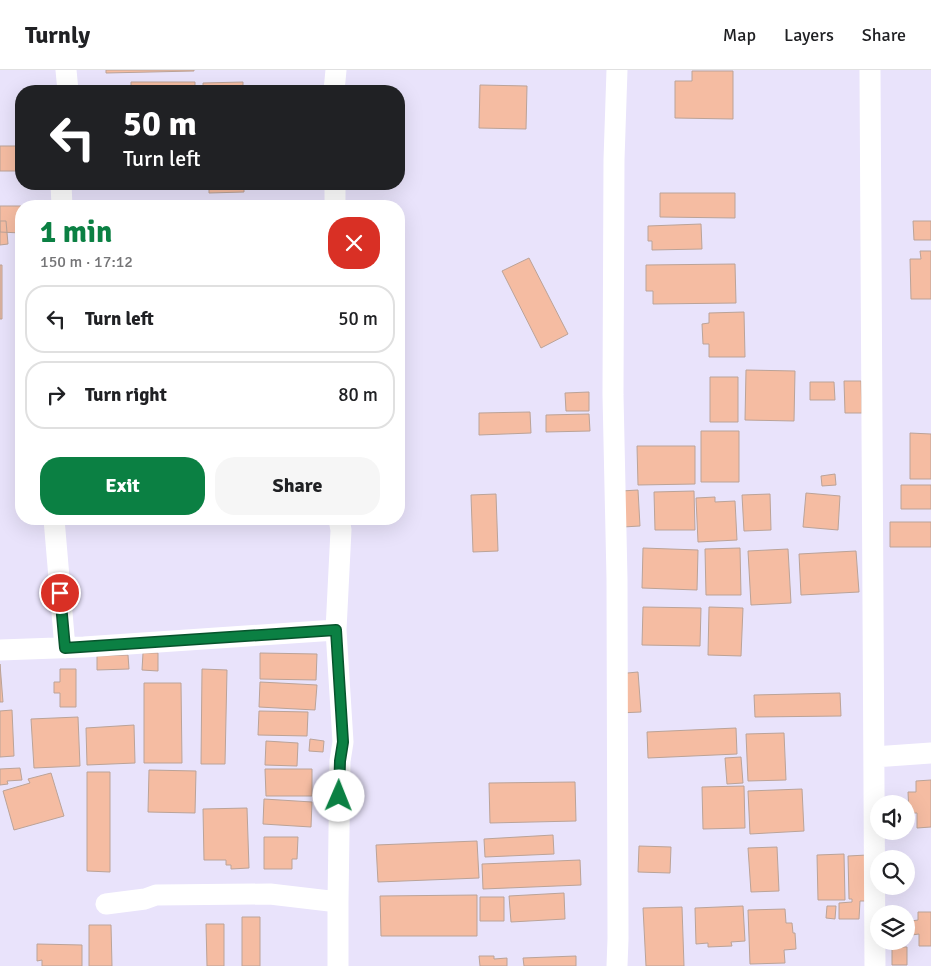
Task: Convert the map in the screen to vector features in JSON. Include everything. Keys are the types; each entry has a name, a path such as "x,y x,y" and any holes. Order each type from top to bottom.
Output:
{"street":[{"path":"66,70 67,85"},
{"path":"335,85 336,70"},
{"path":"617,966 617,579 613,395 614,160 618,70"},
{"path":"870,70 875,966"},
{"path":"55,525 65,648"},
{"path":"338,966 340,761 343,742 336,630 340,525"},
{"path":"0,650 65,648 336,630"},
{"path":"874,757 931,753"},
{"path":"106,904 144,899 156,895 270,894 338,902"}],"building":[{"path":"106,70 194,70 194,71 106,73"},
{"path":"692,71 733,71 733,119 675,118 675,81 692,81"},
{"path":"131,82 195,82 195,85 131,85"},
{"path":"243,82 243,85 203,85 203,83"},
{"path":"480,85 527,86 526,129 479,128"},
{"path":"0,146 15,146 15,171 0,171"},
{"path":"209,190 244,190 244,192 209,193"},
{"path":"660,193 735,193 735,218 660,217"},
{"path":"0,206 15,206 15,233 0,232"},
{"path":"0,221 6,221 8,244 0,245"},
{"path":"913,221 931,221 931,240 914,240"},
{"path":"701,224 702,249 652,250 652,241 648,241 648,226"},
{"path":"920,251 931,251 931,299 911,299 910,259 921,259"},
{"path":"529,258 568,334 541,348 502,271"},
{"path":"735,264 736,303 653,304 653,291 646,291 646,265"},
{"path":"0,265 2,265 2,319 0,319"},
{"path":"744,312 745,357 709,357 709,344 703,344 702,324 709,323 709,313"},
{"path":"746,370 795,371 794,421 745,420"},
{"path":"710,377 738,377 738,422 710,422"},
{"path":"844,381 861,381 862,413 845,413"},
{"path":"810,382 834,382 835,400 810,400"},
{"path":"589,392 589,411 566,411 565,393"},
{"path":"530,412 531,433 479,435 479,413"},
{"path":"589,414 590,431 546,432 546,415"},
{"path":"701,431 739,431 739,482 701,482"},
{"path":"910,433 931,434 931,479 910,479"},
{"path":"637,446 695,446 695,484 638,485"},
{"path":"835,474 836,485 822,486 821,476"},
{"path":"901,485 931,485 931,509 901,509"},
{"path":"638,490 640,526 623,527 621,491"},
{"path":"694,491 695,530 655,530 654,492"},
{"path":"806,493 840,496 838,530 803,527"},
{"path":"496,494 498,551 473,552 471,495"},
{"path":"770,494 771,530 744,531 742,495"},
{"path":"715,497 715,502 735,501 737,540 698,542 696,498"},
{"path":"890,522 931,522 931,547 890,547"},
{"path":"643,548 698,550 697,590 642,588"},
{"path":"740,548 741,595 706,595 705,549"},
{"path":"788,549 791,603 751,605 748,551"},
{"path":"856,551 859,592 801,595 799,554"},
{"path":"643,607 701,608 700,646 642,645"},
{"path":"709,607 743,608 741,656 708,655"},
{"path":"143,653 158,653 158,671 142,670"},
{"path":"260,653 317,654 316,680 260,679"},
{"path":"128,655 129,669 97,670 97,656"},
{"path":"0,664 3,702 0,702"},
{"path":"60,669 76,669 76,707 60,707 60,693 54,693 54,682 60,682"},
{"path":"202,669 227,670 225,764 201,764"},
{"path":"638,672 641,712 619,713 617,674"},
{"path":"260,682 317,685 315,710 259,707"},
{"path":"144,683 181,683 182,763 144,763"},
{"path":"840,693 841,716 755,717 754,695"},
{"path":"12,710 14,756 0,757 0,711"},
{"path":"259,711 308,712 307,736 258,735"},
{"path":"78,717 80,766 34,768 31,719"},
{"path":"134,725 135,763 87,765 86,728"},
{"path":"736,728 737,754 648,758 647,732"},
{"path":"784,733 786,780 748,781 746,734"},
{"path":"310,739 324,741 323,752 309,751"},
{"path":"266,741 298,743 297,766 265,765"},
{"path":"741,757 743,783 727,784 725,758"},
{"path":"20,768 22,780 7,781 8,784 0,785 0,769"},
{"path":"265,769 312,769 312,796 266,796"},
{"path":"149,770 196,771 195,813 148,812"},
{"path":"87,772 110,772 110,872 87,871"},
{"path":"51,773 64,816 14,830 3,791 30,783 28,779"},
{"path":"931,780 931,827 917,828 915,795 908,795 908,792 916,792 916,781"},
{"path":"575,782 576,821 490,823 489,783"},
{"path":"744,786 745,828 703,829 702,787"},
{"path":"802,789 804,831 750,834 748,791"},
{"path":"264,799 312,802 311,827 263,824"},
{"path":"247,808 249,868 231,869 231,865 226,865 226,860 204,860 203,809"},
{"path":"553,835 554,854 485,857 484,839"},
{"path":"264,837 298,837 297,859 292,859 292,869 264,869"},
{"path":"477,841 479,878 378,882 376,845"},
{"path":"639,846 671,847 670,873 638,872"},
{"path":"777,847 779,891 751,892 748,848"},
{"path":"844,854 845,900 818,900 817,855"},
{"path":"867,855 867,901 860,901 859,919 839,919 839,903 852,902 852,899 849,899 848,856"},
{"path":"580,860 581,885 483,889 482,864"},
{"path":"564,893 565,919 511,922 509,896"},
{"path":"477,895 477,936 381,936 380,896"},
{"path":"480,897 504,897 504,921 480,921"},
{"path":"743,906 745,941 731,942 732,946 708,947 708,943 696,944 695,908"},
{"path":"827,906 836,906 835,919 826,918"},
{"path":"682,907 684,966 646,966 643,908"},
{"path":"785,909 786,923 792,923 793,933 795,933 796,949 784,950 785,963 750,964 748,910"},
{"path":"918,912 931,912 931,946 919,946 919,934 915,935 915,920 918,920"},
{"path":"242,917 260,917 260,966 242,966"},
{"path":"206,924 224,924 224,966 207,966"},
{"path":"89,925 111,925 112,966 89,966"},
{"path":"37,944 82,945 82,966 42,966 42,960 37,961"},
{"path":"892,950 907,950 907,965 892,965"},
{"path":"479,956 494,956 494,959 507,958 507,966 480,966"},
{"path":"576,956 576,966 524,966 523,958"}],"route":[{"path":"60,593 65,648 336,630 343,742 340,761 339,796"}]}
